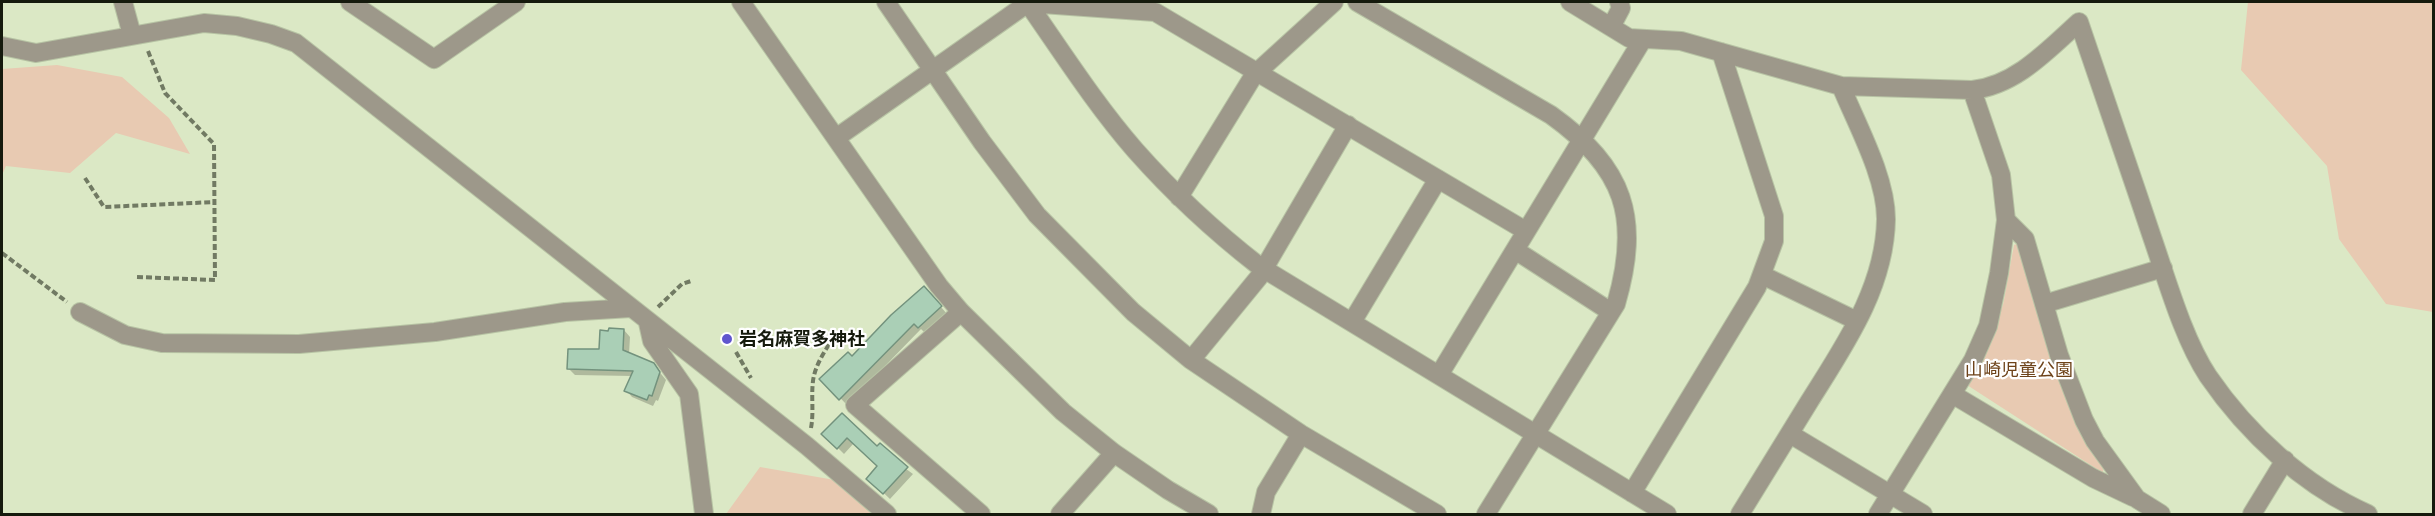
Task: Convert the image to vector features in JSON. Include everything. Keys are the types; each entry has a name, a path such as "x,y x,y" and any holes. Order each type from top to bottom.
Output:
{"street":[{"path":"123,2 136,34"},
{"path":"350,2 434,58 516,2"},
{"path":"741,2 933,277 961,312 1063,412 1114,453 1168,490 1209,514"},
{"path":"886,2 982,142 1037,216 1133,312 1191,360 1301,434 1437,514"},
{"path":"836,138 1028,2 1155,12 1526,231"},
{"path":"1028,2 1098,103 1135,150 1179,197 1220,235 1264,269 1667,514"},
{"path":"1179,197 1257,72 1334,2"},
{"path":"1357,2 1551,116 1582,140 1611,173 1621,194 1626,217 1628,246 1625,274 1616,304 1486,514"},
{"path":"1570,2 1629,38 1681,41 1841,86 1972,90 1989,88 2014,76 2079,22 2180,317 2207,374 2243,421 2285,460 2318,486 2368,514"},
{"path":"1611,27 1621,8 1619,2"},
{"path":"2,46 36,53 204,23 237,26 271,33 296,43 807,446 887,514"},
{"path":"1439,375 1643,39"},
{"path":"1632,493 1762,275 1774,241 1774,216 1721,52"},
{"path":"1740,514 1857,321 1871,295 1881,257 1886,218 1881,189 1870,155 1841,86"},
{"path":"1878,514 1973,360 1988,326 1999,273 2006,220 2001,175 1972,90"},
{"path":"1191,360 1264,269 1348,125"},
{"path":"1352,322 1438,179"},
{"path":"2006,220 2025,239 2059,355 2084,420 2095,441 2137,499"},
{"path":"1515,250 1611,312"},
{"path":"2044,304 2163,268"},
{"path":"1762,275 1857,321"},
{"path":"80,312 125,335 162,343 298,344 435,332 565,312 631,308"},
{"path":"961,312 855,405 981,514"},
{"path":"647,322 652,341 689,394 704,514"},
{"path":"1952,394 2093,478 2137,499 2161,514"},
{"path":"1261,514 1266,492 1301,434"},
{"path":"1790,434 1923,514"},
{"path":"1060,514 1114,453"},
{"path":"2252,514 2285,460"}],"path":[{"path":"136,34 165,93 214,144 215,202 215,280 137,277"},
{"path":"85,178 104,207 215,202"},
{"path":"2,253 80,312"},
{"path":"647,322 672,293 682,284 691,281"},
{"path":"807,446 814,411 813,380 818,363 833,338"}],"green space":[{"path":"2248,2 2433,2 2433,312 2386,304 2339,239 2327,166 2241,70"},
{"path":"57,65 122,77 169,118 190,154 116,133 70,173 6,166 2,175 2,69"},
{"name":"山崎児童公園","path":"2019,243 2104,464 2103,473 1967,385 2003,305 2014,245"},
{"path":"760,467 852,483 892,514 726,514"}],"building":[{"path":"924,286 942,306 918,328 914,324 839,400 819,379 848,352 852,356 891,315"},
{"path":"609,328 624,329 623,350 654,363 660,372 652,396 649,395 647,400 624,391 633,371 567,369 568,349 599,349 600,330 608,331"},
{"path":"842,413 877,446 880,443 908,467 883,494 866,479 877,466 847,438 837,449 821,434"}],"place":[{"name":"岩名麻賀多神社","path":"727,339"}]}
